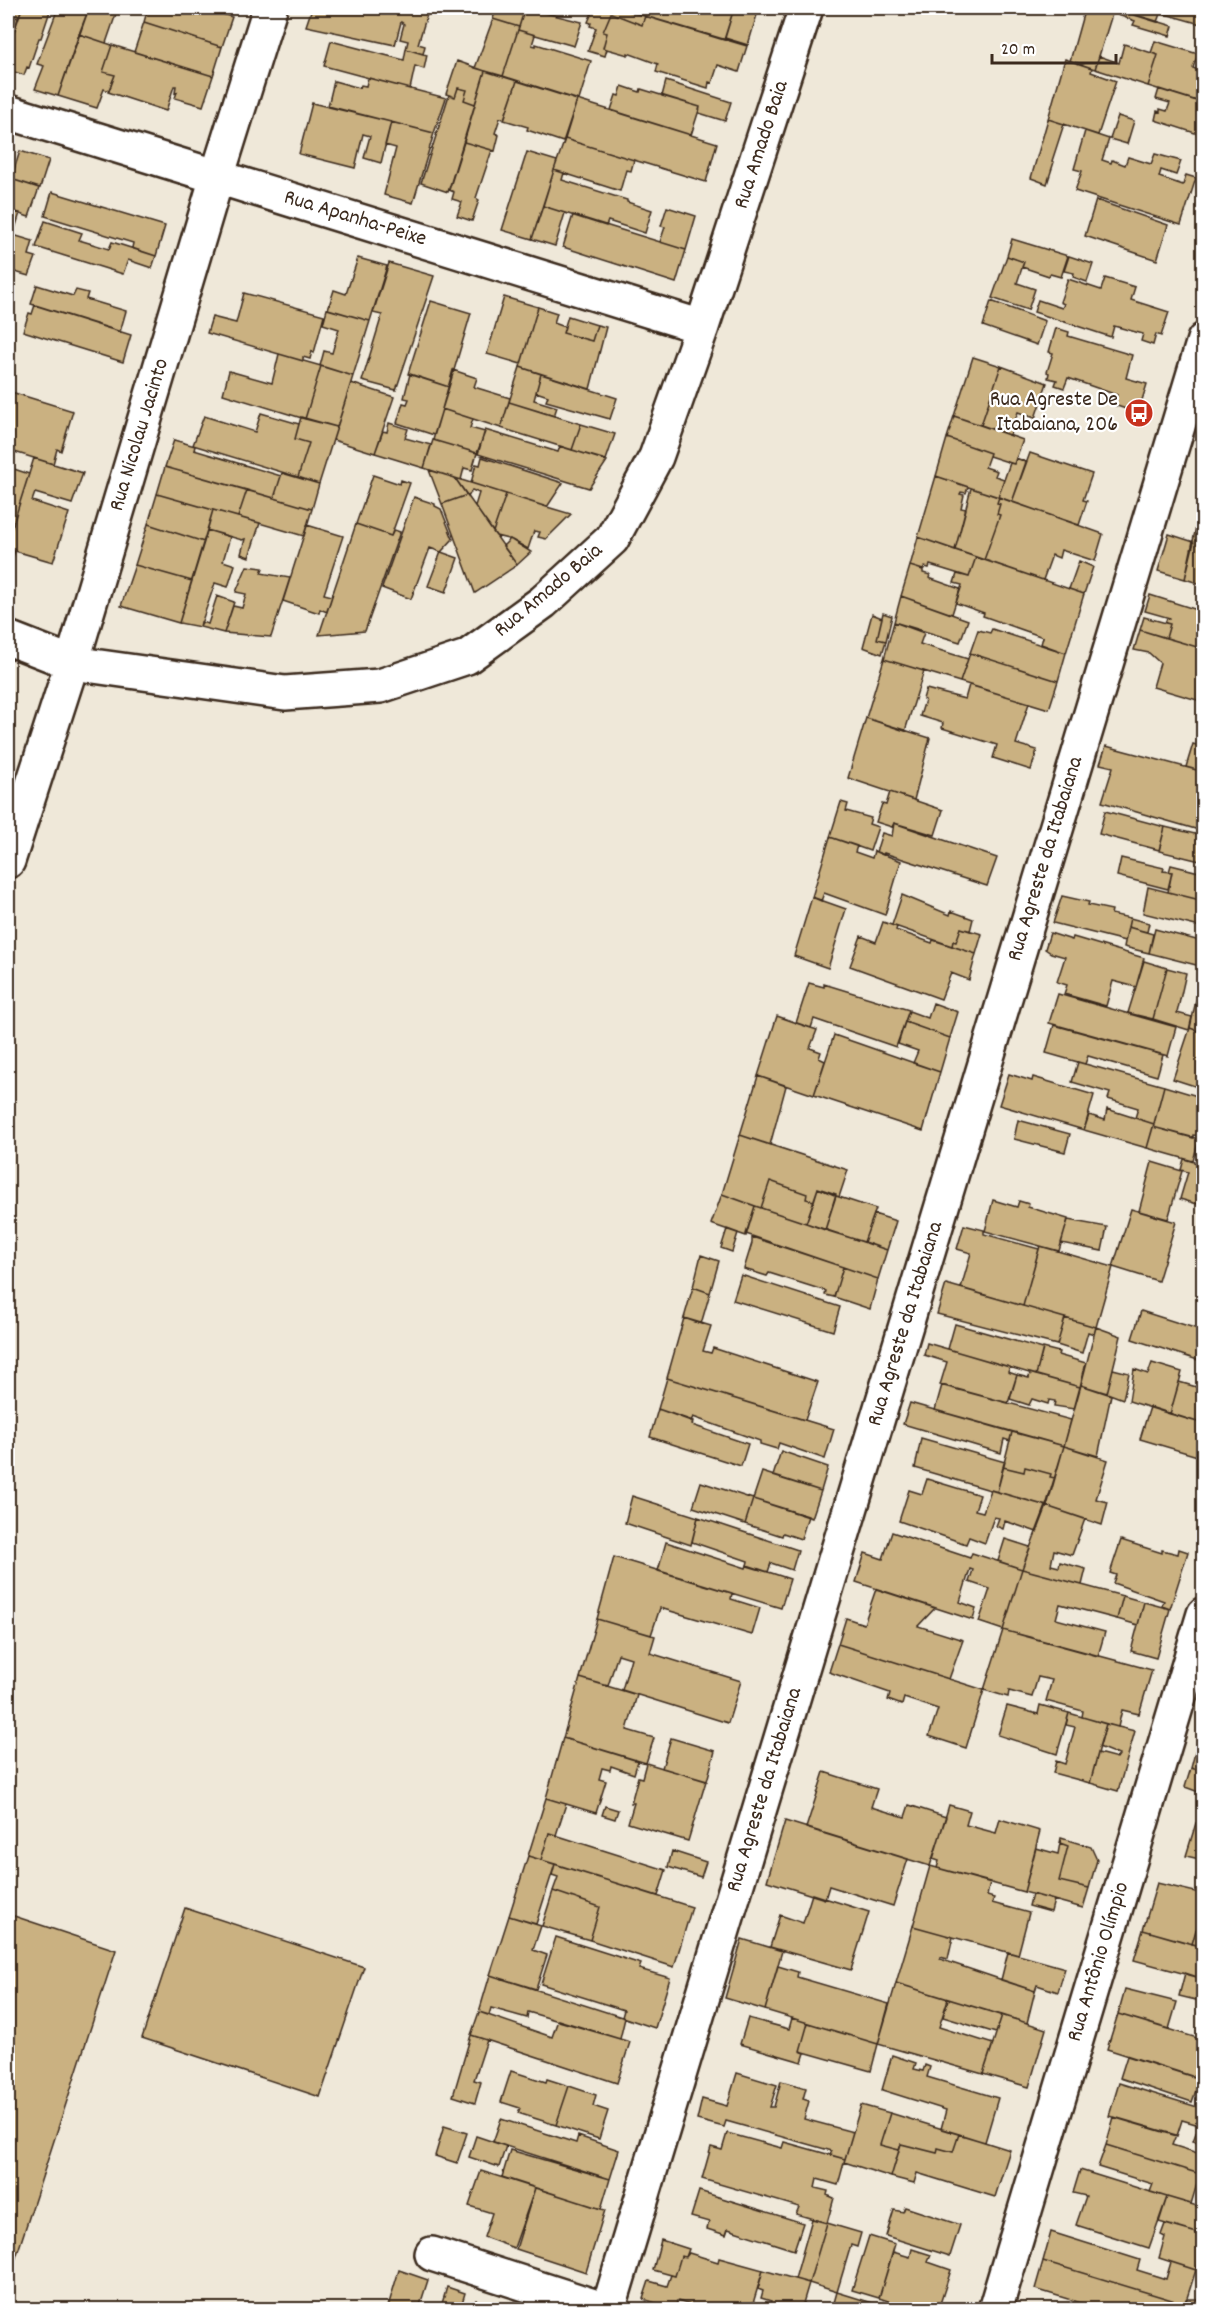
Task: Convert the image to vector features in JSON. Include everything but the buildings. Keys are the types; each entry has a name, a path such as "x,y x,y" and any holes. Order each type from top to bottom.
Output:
{"street":[{"name":"Rua Nicolau Jacinto","path":"8,861 72,663 217,177 270,8"},
{"name":"Rua Amado Baia","path":"8,638 72,663 285,693 380,686 467,657 543,602 612,538 656,457 702,327 806,8"},
{"name":"Rua Apanha-Peixe","path":"8,112 702,327"},
{"name":"Rua Agreste da Itabaiana","path":"607,2310 1203,340"},
{"name":"Rua Antônio Olímpio","path":"995,2310 1203,1614"},
{"path":"432,2254 607,2310"}],"place":[{"name":"Rua Agreste De Itabaiana, 206","path":"1139,413"}]}
